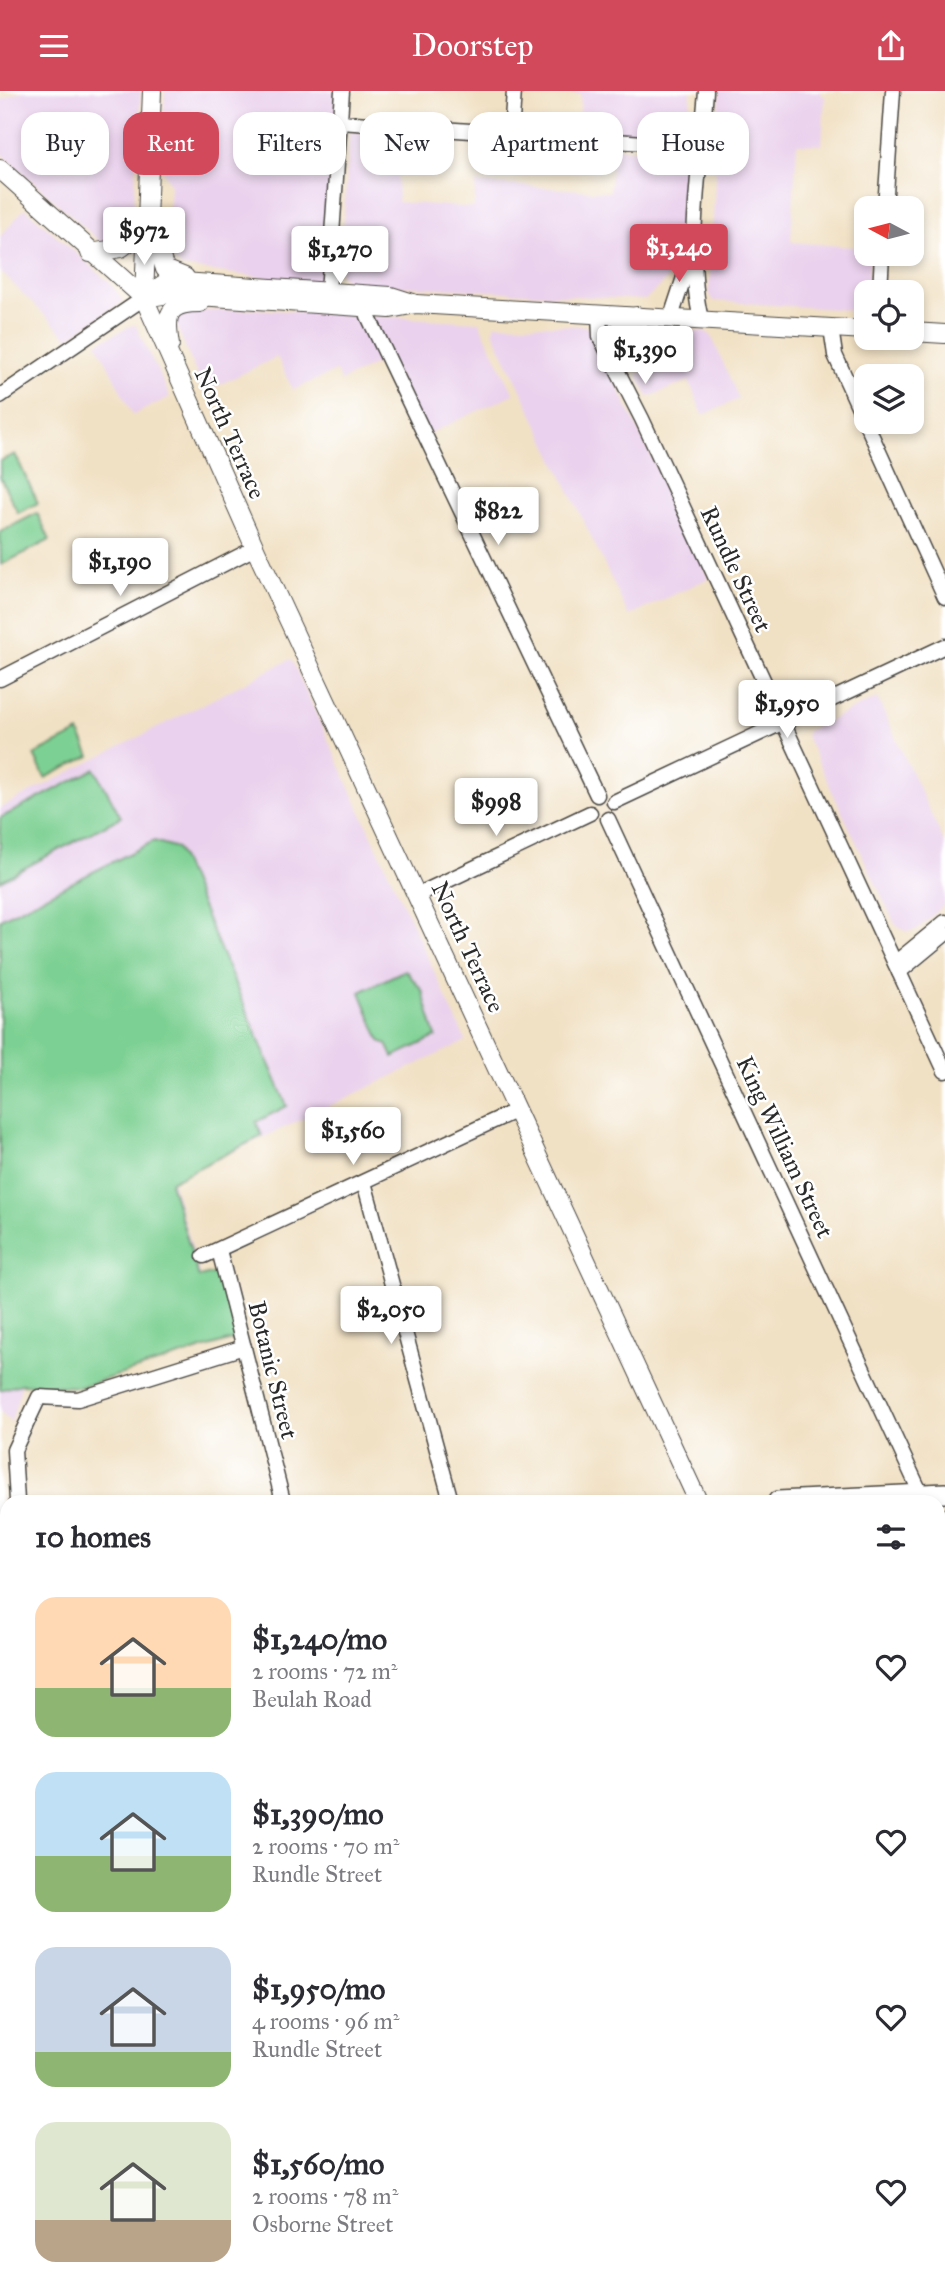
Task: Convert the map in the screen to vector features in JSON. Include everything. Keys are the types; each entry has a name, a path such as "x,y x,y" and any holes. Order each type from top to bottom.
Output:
{"main road":[{"path":"144,298 152,91"},
{"path":"0,169 90,253 144,298 169,294 390,309 416,304 854,329"},
{"path":"146,206 165,269 197,283"},
{"path":"90,253 121,248 145,230"},
{"path":"144,298 168,281 391,296 416,304"},
{"path":"328,292 330,296 356,302 364,307"},
{"name":"North Terrace","path":"144,298 255,548 695,1495"},
{"path":"173,365 166,323 172,310 185,303 246,299"},
{"path":"611,356 614,338 622,326 637,316"},
{"path":"924,333 945,334"}],"street":[{"path":"341,112 342,91"},
{"path":"513,112 514,91"},
{"path":"704,112 706,91"},
{"path":"886,196 892,91"},
{"path":"346,123 468,131"},
{"path":"328,292 336,175"},
{"path":"700,175 695,242 697,302 701,320"},
{"path":"671,317 683,272 695,242"},
{"path":"0,396 144,298"},
{"path":"364,307 597,795"},
{"name":"Rundle Street","path":"599,314 600,337 945,1071"},
{"path":"831,328 835,355 945,597"},
{"path":"0,680 255,548"},
{"path":"614,802 945,646"},
{"path":"597,795 609,796 614,802 616,809 608,819 596,820 590,813 591,801 597,795"},
{"path":"416,895 590,813"},
{"name":"King William Street","path":"608,819 920,1495"},
{"path":"897,968 945,922"},
{"path":"897,968 945,934"},
{"path":"204,1256 517,1110"},
{"path":"364,1182 449,1495"},
{"name":"Botanic Street","path":"219,1250 281,1495"},
{"path":"17,1495 14,1450 39,1397 78,1399 244,1347"}],"shaded area":[{"path":"23,91 141,91 140,112 123,112 123,175 136,175 132,234 104,245 26,175 109,175 109,112 21,112 21,171 0,152 0,100"},
{"path":"165,91 337,91 336,112 233,112 233,175 332,175 325,279 320,285 182,267 166,254 170,184 165,175 219,175 219,112 164,112"},
{"path":"531,91 691,91 690,112 637,112 637,133 623,133 623,112 580,112 581,94"},
{"path":"720,91 821,91 821,95 825,96 822,145 797,144 791,242 854,247 854,266 869,266 868,280 854,280 854,310 714,301 709,294 715,175 749,175 749,112 719,112"},
{"path":"350,132 360,132 360,175 397,175 398,202 474,208 476,183 610,192 611,175 623,175 623,149 637,149 637,175 684,175 677,263 666,280 645,300 349,283 340,274"},
{"path":"25,208 110,283 123,301 68,338 0,271 0,237"},
{"path":"256,309 479,322 514,394 426,435 388,358 341,381 336,371 293,390 277,357 204,392 175,322 181,312"},
{"path":"135,324 170,397 133,415 97,343"},
{"path":"496,324 585,326 591,331 709,578 629,616 493,331"},
{"path":"704,331 711,335 739,399 703,415 689,381 648,397 637,374 676,358 663,334"},
{"path":"291,659 466,1041 172,1181 201,1277 177,1284 195,1350 78,1388 22,1383 11,1422 0,1411 0,808"},
{"path":"877,698 945,844 945,904 918,929 907,932 895,924 806,736 807,731"}],"green space":[{"path":"15,454 38,503 18,513 0,477 0,461"},
{"path":"37,513 50,540 1,565 0,532"},
{"path":"79,732 90,756 45,778 34,755"},
{"path":"95,769 121,817 0,881 0,818"},
{"path":"154,841 177,848 287,1106 256,1122 262,1136 170,1182 199,1277 219,1272 238,1338 80,1387 21,1384 0,1390 0,919"},
{"path":"405,970 422,990 436,1037 393,1057 387,1044 380,1041 360,992"}]}
